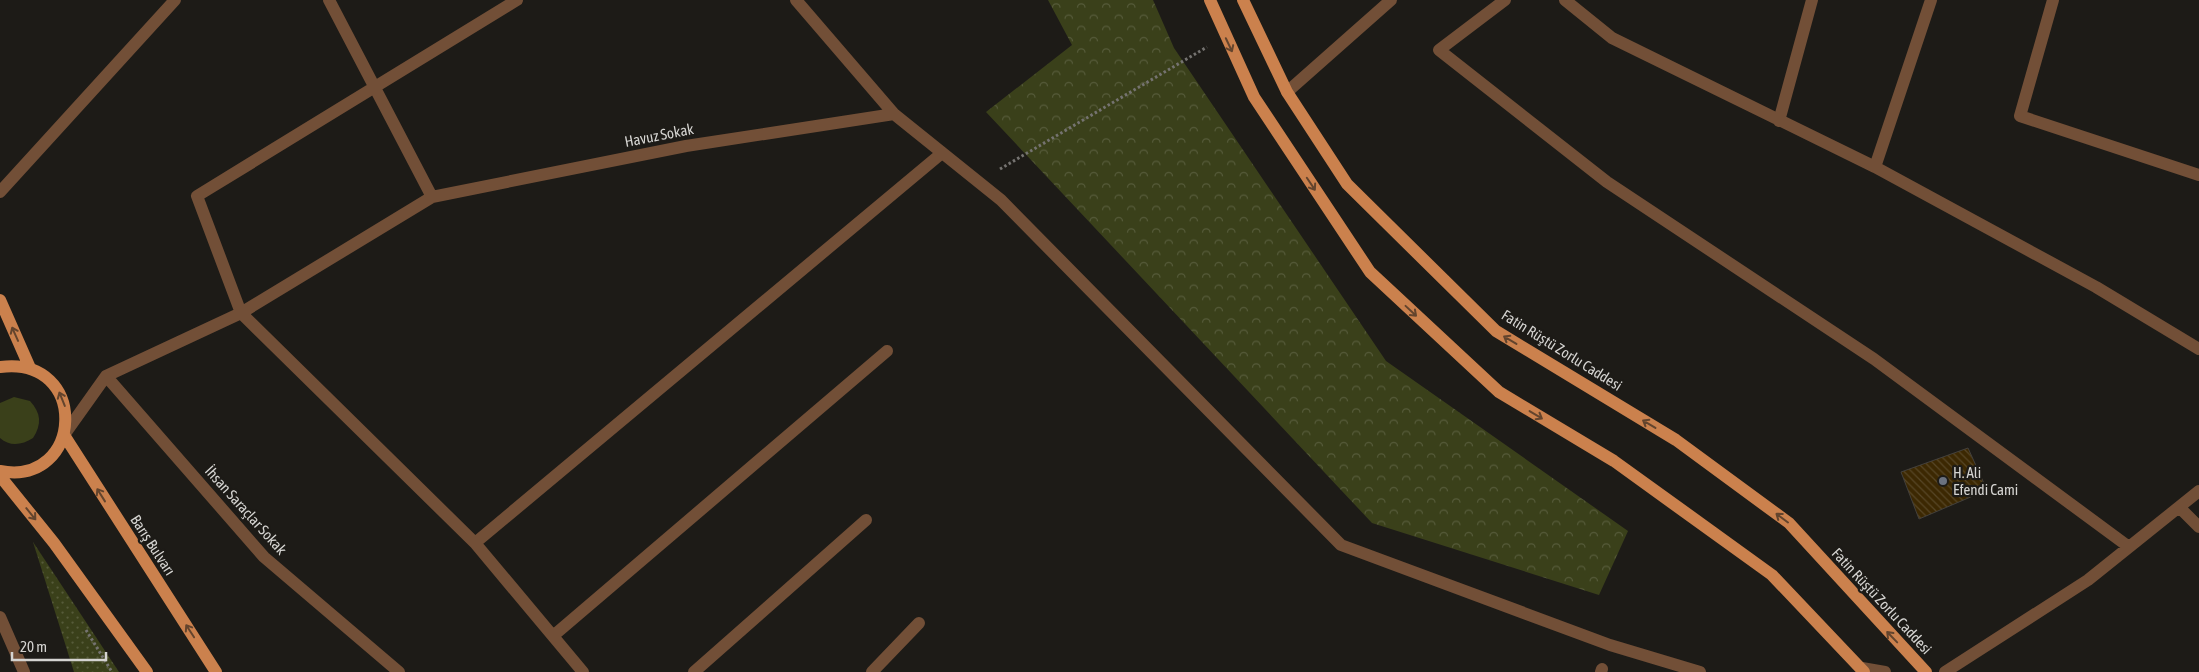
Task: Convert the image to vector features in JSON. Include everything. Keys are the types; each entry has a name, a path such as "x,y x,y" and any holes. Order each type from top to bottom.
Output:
{"main road":[{"path":"1210,0 1254,97 1370,272 1499,392 1614,461 1772,575 1863,670"},
{"name":"Fatin Rüştü Zorlu Caddesi","path":"1243,0 1287,92 1347,184 1496,331 1676,440 1789,523 1926,672"},
{"path":"0,300 30,368"},
{"path":"0,367 14,365 30,368 45,376 57,388 64,402 67,419 64,435 56,451 44,463 29,471 11,473 0,471"},
{"name":"Barış Bulvarı","path":"64,435 216,672"},
{"path":"0,476 54,543 147,672"}],"street":[{"path":"0,192 175,0"},
{"path":"329,0 432,197"},
{"path":"517,0 197,196 241,312 475,543 583,672"},
{"path":"796,0 894,114 1001,200 1341,545 1610,645 1700,672"},
{"path":"1287,92 1391,0"},
{"path":"1505,0 1439,50 1607,182 1874,359 2129,548"},
{"path":"1565,0 1612,38 1875,167 2096,287 2199,349"},
{"path":"1779,121 1812,0"},
{"path":"1875,167 1932,0"},
{"path":"2054,0 2020,116 2199,174"},
{"name":"Havuz Sokak","path":"106,376 241,312 432,197 686,146 894,114"},
{"path":"475,543 942,153"},
{"path":"553,636 887,351"},
{"path":"64,435 106,376"},
{"name":"İhsan Saraçlar Sokak","path":"106,376 264,557 399,672"},
{"path":"1945,672 2088,580 2199,491"},
{"path":"2179,507 2199,527"},
{"path":"694,672 866,520"},
{"path":"0,617 24,672"},
{"path":"872,672 920,623"},
{"path":"1863,670 1885,672"}],"path":[{"path":"978,182 1225,36"}],"green space":[{"path":"1048,0 1153,0 1174,48 1386,361 1628,531 1599,595 1372,523 986,112 1072,45"},
{"path":"14,397 30,401 38,414 39,423 33,438 25,442 12,444 0,438 0,403"},
{"path":"33,542 119,672 74,672"}],"building":[{"name":"H. Ali Efendi Cami","path":"1968,448 1987,490 1919,519 1901,472"}],"place":[{"name":"H. Ali Efendi Cami","path":"1943,481"}]}
